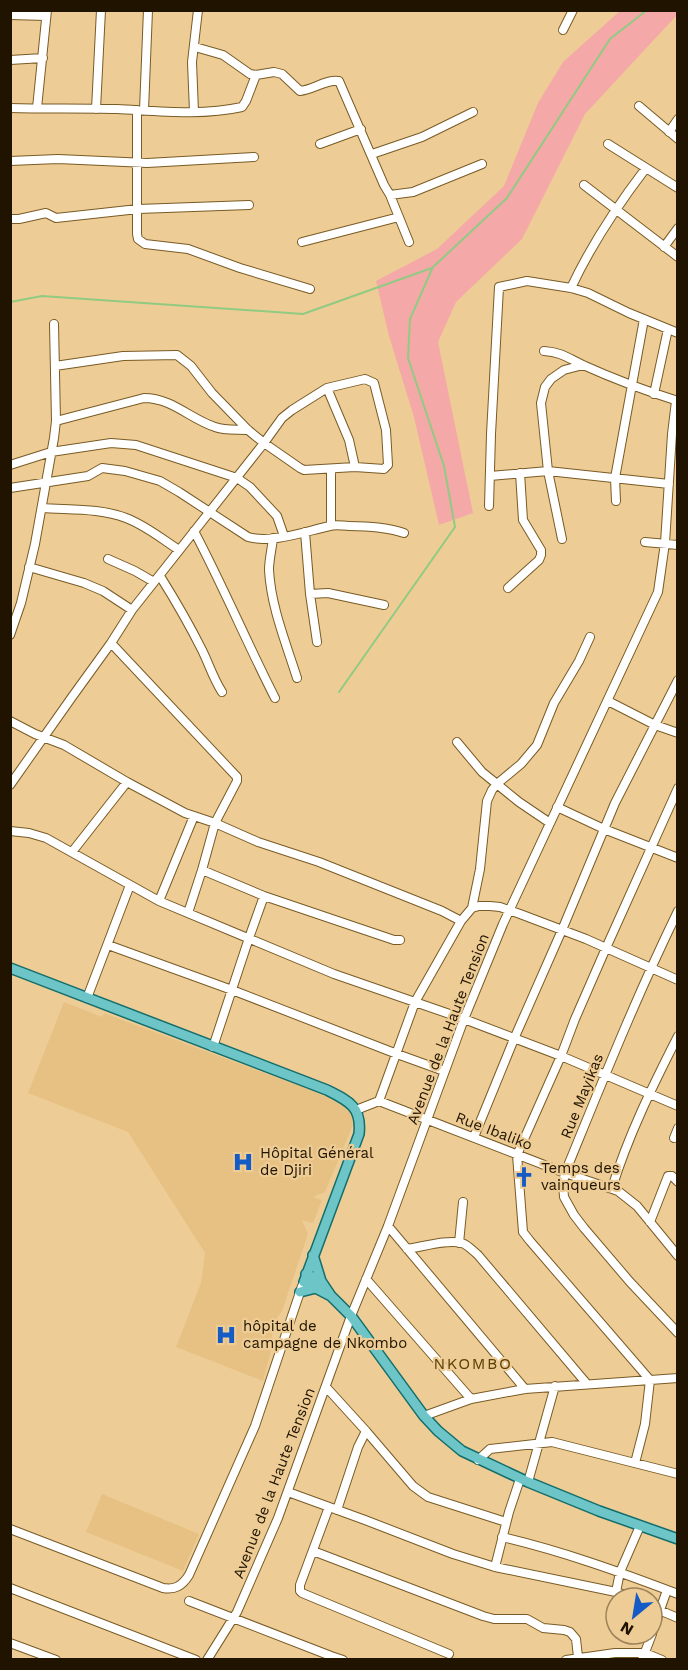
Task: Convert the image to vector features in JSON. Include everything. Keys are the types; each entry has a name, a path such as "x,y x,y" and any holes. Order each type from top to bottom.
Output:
{"main road":[{"path":"10,968 342,1097 356,1110 359,1117 359,1134 305,1278 319,1285 351,1316 424,1416 451,1443 478,1460 524,1481 678,1539"},
{"path":"313,1255 319,1285"},
{"path":"300,1292 319,1285"}],"street":[{"path":"96,108 101,10"},
{"path":"148,10 138,163 138,239 144,244 188,249 240,268 310,289"},
{"path":"194,112 192,62 198,10"},
{"path":"563,30 573,10"},
{"path":"10,15 46,13 38,108"},
{"path":"195,47 223,56 246,72 256,75 274,72 282,74 300,91 334,80 339,81 409,242"},
{"path":"10,60 43,58"},
{"path":"10,108 223,111 242,107 256,75"},
{"path":"639,106 678,139"},
{"path":"372,154 422,137 473,112"},
{"path":"669,132 678,119"},
{"path":"320,144 361,129"},
{"path":"608,144 678,188"},
{"path":"10,161 58,159 138,163 254,157"},
{"path":"390,195 413,192 482,164"},
{"path":"571,288 615,209 646,168"},
{"path":"584,185 678,257"},
{"path":"10,219 46,213 56,218 138,209 249,205"},
{"path":"302,242 399,218"},
{"path":"664,247 678,228"},
{"path":"489,506 498,288 500,286 526,281 571,288 588,293 678,333"},
{"path":"616,501 615,478 644,319"},
{"path":"10,636 21,603 35,544 56,421 54,324"},
{"path":"654,394 668,329"},
{"path":"544,351 556,352 654,394 677,401"},
{"path":"10,785 111,644 132,610 237,478 264,443 282,418 327,388 365,379 374,383 386,430 388,465 384,469 355,467 302,469 264,443 248,430 212,393 191,366 177,355 123,356 55,366"},
{"path":"562,540 548,471 541,403 545,387 551,379 557,374 583,365"},
{"path":"327,388 349,440 355,467"},
{"path":"56,421 144,398 152,398 170,403 214,427 248,430"},
{"name":"Avenue de la Haute Tension","path":"207,1659 234,1618 278,1518 351,1316 388,1226 464,1019 503,924 658,592 665,543 672,435 677,401"},
{"path":"10,465 51,452 111,443 136,445 237,478 250,487 277,516 284,536"},
{"path":"10,488 88,476 102,468 126,471 160,481 248,537 256,539 284,536 331,525 369,526 404,533"},
{"path":"331,469 331,525"},
{"path":"489,476 548,471 615,478 668,486 678,490"},
{"path":"508,588 539,560 541,555 541,550 523,520 520,473"},
{"path":"42,508 111,513 142,526 179,550"},
{"path":"194,531 275,698"},
{"path":"305,532 317,642"},
{"path":"273,538 269,570 279,622 297,678"},
{"path":"645,542 678,545"},
{"path":"108,559 135,572 157,579 175,598 222,692"},
{"path":"29,567 84,583 103,591 132,610"},
{"path":"310,594 328,593 384,605"},
{"path":"356,1110 379,1101 415,1002 461,921 472,908 480,869 487,801 492,790 521,764 537,745 554,703 579,661 590,637"},
{"path":"111,644 237,777 215,824 188,913"},
{"path":"474,1137 615,803 678,680"},
{"path":"608,701 655,725 678,733"},
{"path":"10,721 64,745 174,808 258,842 319,862 461,921"},
{"path":"457,742 483,772 519,802 550,823"},
{"path":"72,852 128,782"},
{"path":"635,1463 645,1424 650,1380 523,1232 517,1155 678,788"},
{"path":"557,807 604,829 678,858"},
{"path":"159,901 194,816"},
{"path":"10,831 39,835 159,901 334,974 464,1019 561,1056 678,1106"},
{"path":"202,870 264,896 394,940 400,940"},
{"path":"87,998 130,885"},
{"path":"213,1047 264,896"},
{"path":"472,908 490,906 510,910 606,948 678,980"},
{"name":"Rue Mayikas","path":"678,911 650,968 605,1074 563,1183 564,1197 574,1215 630,1282 678,1332"},
{"path":"108,945 444,1071"},
{"path":"612,1188 649,1093 678,1036"},
{"name":"Rue Ibaliko","path":"379,1101 517,1155 612,1188 637,1206 678,1256"},
{"path":"674,1138 678,1128"},
{"path":"650,1222 668,1176 672,1176 678,1182"},
{"path":"459,1243 463,1202"},
{"path":"388,1226 525,1389"},
{"path":"407,1249 448,1242 468,1246 587,1384"},
{"path":"10,1529 163,1588 176,1588 184,1582 252,1431 305,1278"},
{"path":"366,1279 471,1399"},
{"path":"424,1416 471,1399 525,1389 678,1378"},
{"path":"495,1567 506,1522 539,1442 555,1386"},
{"path":"326,1387 419,1492 506,1522"},
{"path":"366,1431 313,1551 300,1591 449,1654"},
{"path":"478,1460 490,1449 552,1442 678,1474"},
{"path":"288,1492 453,1554 495,1567 604,1590"},
{"path":"617,1586 620,1572 640,1526"},
{"path":"502,1537 538,1545 678,1594"},
{"path":"313,1551 489,1618 528,1619 543,1628 570,1632 576,1639 578,1657"},
{"path":"10,1588 196,1659"},
{"path":"664,1595 667,1590"},
{"path":"189,1601 343,1659"},
{"path":"664,1612 678,1618"},
{"path":"10,1643 56,1659"},
{"path":"566,1659 615,1653 662,1659"}],"shaded area":[{"path":"621,10 677,11 677,15 585,114 522,239 456,302 438,342 473,513 439,525 414,417 389,336 376,281 437,249 504,186 538,103 563,62"},
{"name":"Hôpital Général de Djiri","path":"64,1002 102,1017 104,1013 323,1095 351,1113 353,1125 325,1192 313,1197 322,1200 313,1223 302,1220 308,1234 282,1311 273,1324 271,1351 263,1381 176,1347 201,1283 205,1253 128,1132 28,1093"},
{"path":"102,1494 199,1534 183,1571 86,1532"}],"waterway":[{"path":"10,302 42,296 303,314 432,268 507,198 610,39 647,10"},
{"path":"339,692 455,527 444,466 408,358 410,319 432,269"}],"place":[{"name":"Hôpital Général de Djiri","path":"243,1162"},
{"name":"Temps des vainqueurs","path":"524,1177"},
{"name":"hôpital de campagne de Nkombo","path":"226,1335"}],"district":[{"name":"NKOMBO","path":"473,1363"}]}
